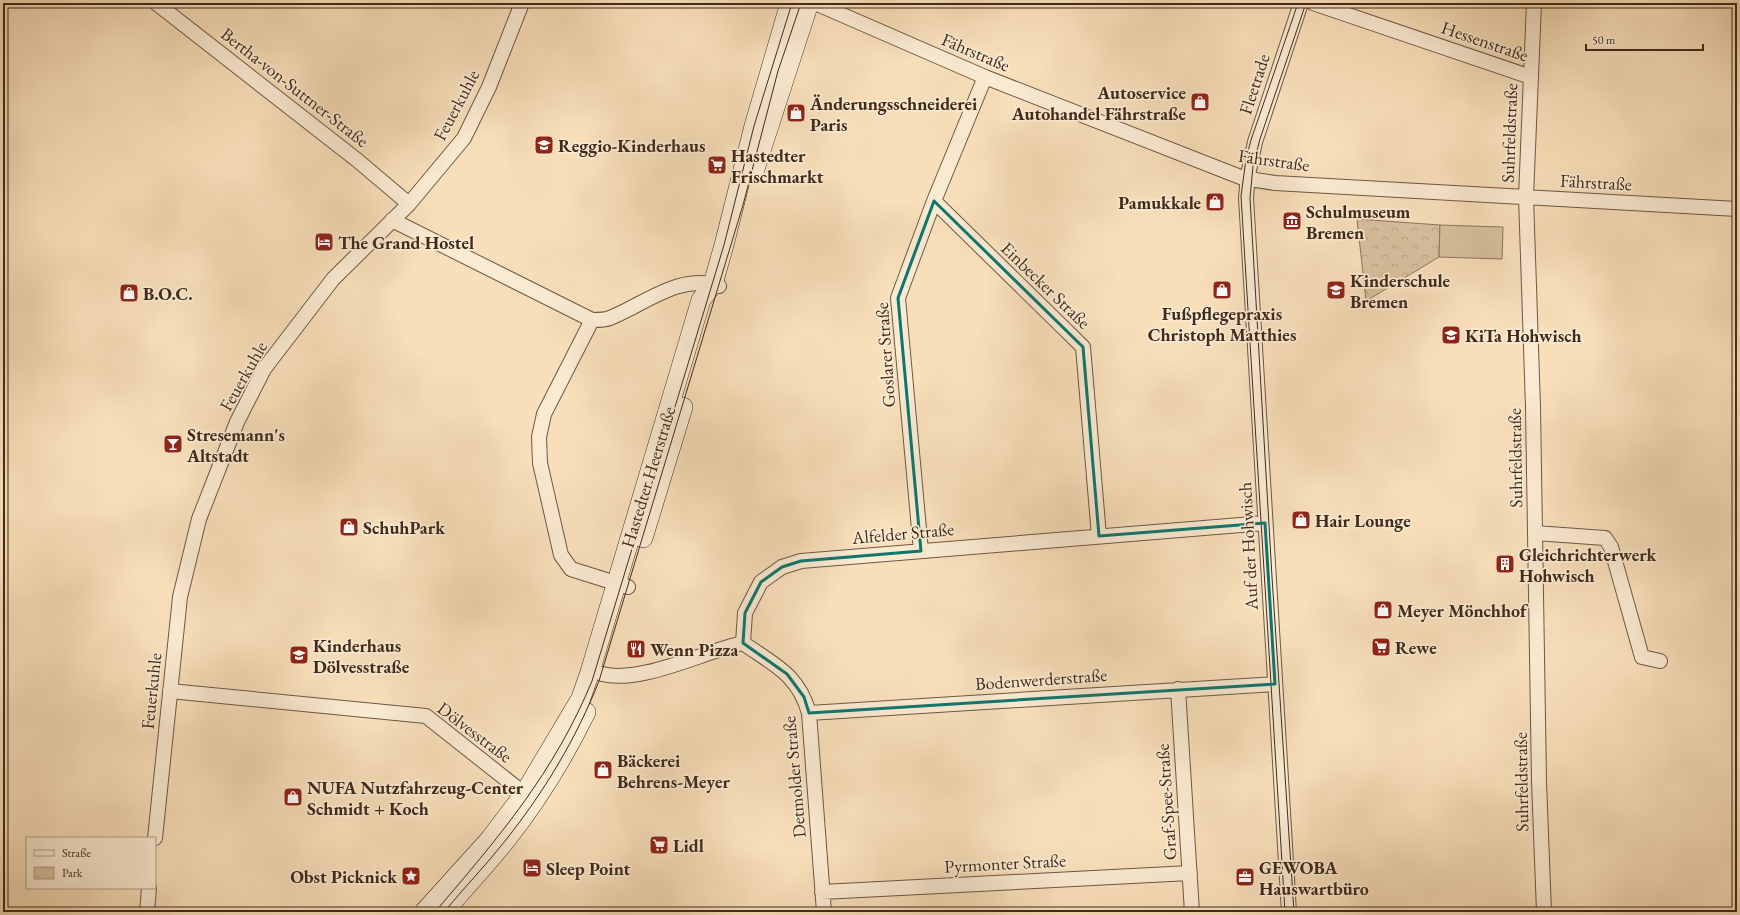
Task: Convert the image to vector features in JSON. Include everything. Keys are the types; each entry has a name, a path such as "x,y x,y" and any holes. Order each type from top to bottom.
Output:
{"street":[{"name":"Bertha-von-Suttner-Straße","path":"156,3 357,160 409,204"},
{"name":"Feuerkuhle","path":"155,837 180,597 199,519 237,422 264,369 323,291 333,279 409,204 464,138 489,87 522,3"},
{"name":"Hastedter Heerstraße","path":"716,285 754,126 790,3"},
{"name":"Hastedter Heerstraße","path":"424,912 529,798 580,698 622,585 716,285 809,3"},
{"name":"Fährstraße","path":"815,3 985,77 1247,179 1275,183 1737,209"},
{"name":"Fleetrade","path":"1247,179 1255,142 1302,3"},
{"name":"Hessenstraße","path":"1313,3 1531,77"},
{"name":"Suhrfeldstraße","path":"1534,3 1526,197 1544,912"},
{"name":"Goslarer Straße","path":"921,551 898,298 934,200 985,77"},
{"name":"Auf der Hohwisch","path":"1247,179 1246,217 1289,912"},
{"name":"Einbecker Straße","path":"934,200 1083,347 1099,536"},
{"path":"392,220 592,320 609,318 680,286 695,282 716,285"},
{"path":"592,320 544,414 540,437 540,463 561,555 571,569 622,585"},
{"name":"Alfelder Straße","path":"744,643 745,613 761,582 782,567 801,561 1265,523"},
{"path":"1535,533 1605,538 1611,547 1642,658 1660,661"},
{"name":"Hastedter Heerstraße","path":"444,912 490,859 529,798 580,724 602,674 622,585"},
{"path":"602,674 612,676 638,675 744,643"},
{"name":"Detmolder Straße","path":"744,643 787,674 797,684 804,697 809,713 824,912"},
{"name":"Bodenwerderstraße","path":"809,713 1275,684"},
{"name":"Graf-Spee-Straße","path":"1178,690 1192,912"},
{"name":"Dölvesstraße","path":"170,691 426,716 529,798"},
{"name":"Pyrmonter Straße","path":"822,892 1190,873"},
{"path":"147,912 149,889"}],"highlighted area":[{"path":"934,201 1083,347 1099,536 1265,523 1275,684 809,713 804,697 787,674 743,643 745,613 761,582 782,567 801,561 921,551 898,298"}],"green space":[{"path":"1357,219 1440,225 1439,257 1366,301"},
{"path":"1440,225 1503,227 1502,259 1439,257"}],"tram line":[{"path":"435,912 503,830 523,803 560,745 577,714 592,681 724,245 754,126 792,3"},
{"path":"444,912 498,850 546,784 580,724 599,681 743,205 778,71 801,3"},
{"path":"1285,912 1241,196 1246,159 1251,140 1298,3"},
{"path":"1294,912 1272,577 1250,198 1253,166 1260,139 1306,3"}],"place":[{"name":"Autoservice Autohandel Fährstraße","path":"1200,102"},
{"name":"Änderungsschneiderei Paris","path":"796,113"},
{"name":"Reggio-Kinderhaus","path":"544,145"},
{"name":"Hastedter Frischmarkt","path":"717,165"},
{"name":"Pamukkale","path":"1215,202"},
{"name":"Schulmuseum Bremen","path":"1292,221"},
{"name":"The Grand Hostel","path":"324,242"},
{"name":"Fußpflegepraxis Christoph Matthies","path":"1222,290"},
{"name":"Kinderschule Bremen","path":"1336,290"},
{"name":"B.O.C.","path":"129,293"},
{"name":"KiTa Hohwisch","path":"1451,335"},
{"name":"Stresemann's Altstadt","path":"173,444"},
{"name":"Hair Lounge","path":"1301,520"},
{"name":"SchuhPark","path":"349,527"},
{"name":"Gleichrichterwerk Hohwisch","path":"1505,564"},
{"name":"Meyer Mönchhof","path":"1383,610"},
{"name":"Rewe","path":"1381,647"},
{"name":"Wenn Pizza","path":"636,649"},
{"name":"Kinderhaus Dölvesstraße","path":"299,655"},
{"name":"Bäckerei Behrens-Meyer","path":"603,770"},
{"name":"NUFA Nutzfahrzeug-Center Schmidt + Koch","path":"293,797"},
{"name":"Lidl","path":"659,845"},
{"name":"Sleep Point","path":"532,868"},
{"name":"Obst Picknick","path":"411,876"},
{"name":"GEWOBA Hauswartbüro","path":"1245,877"}]}
